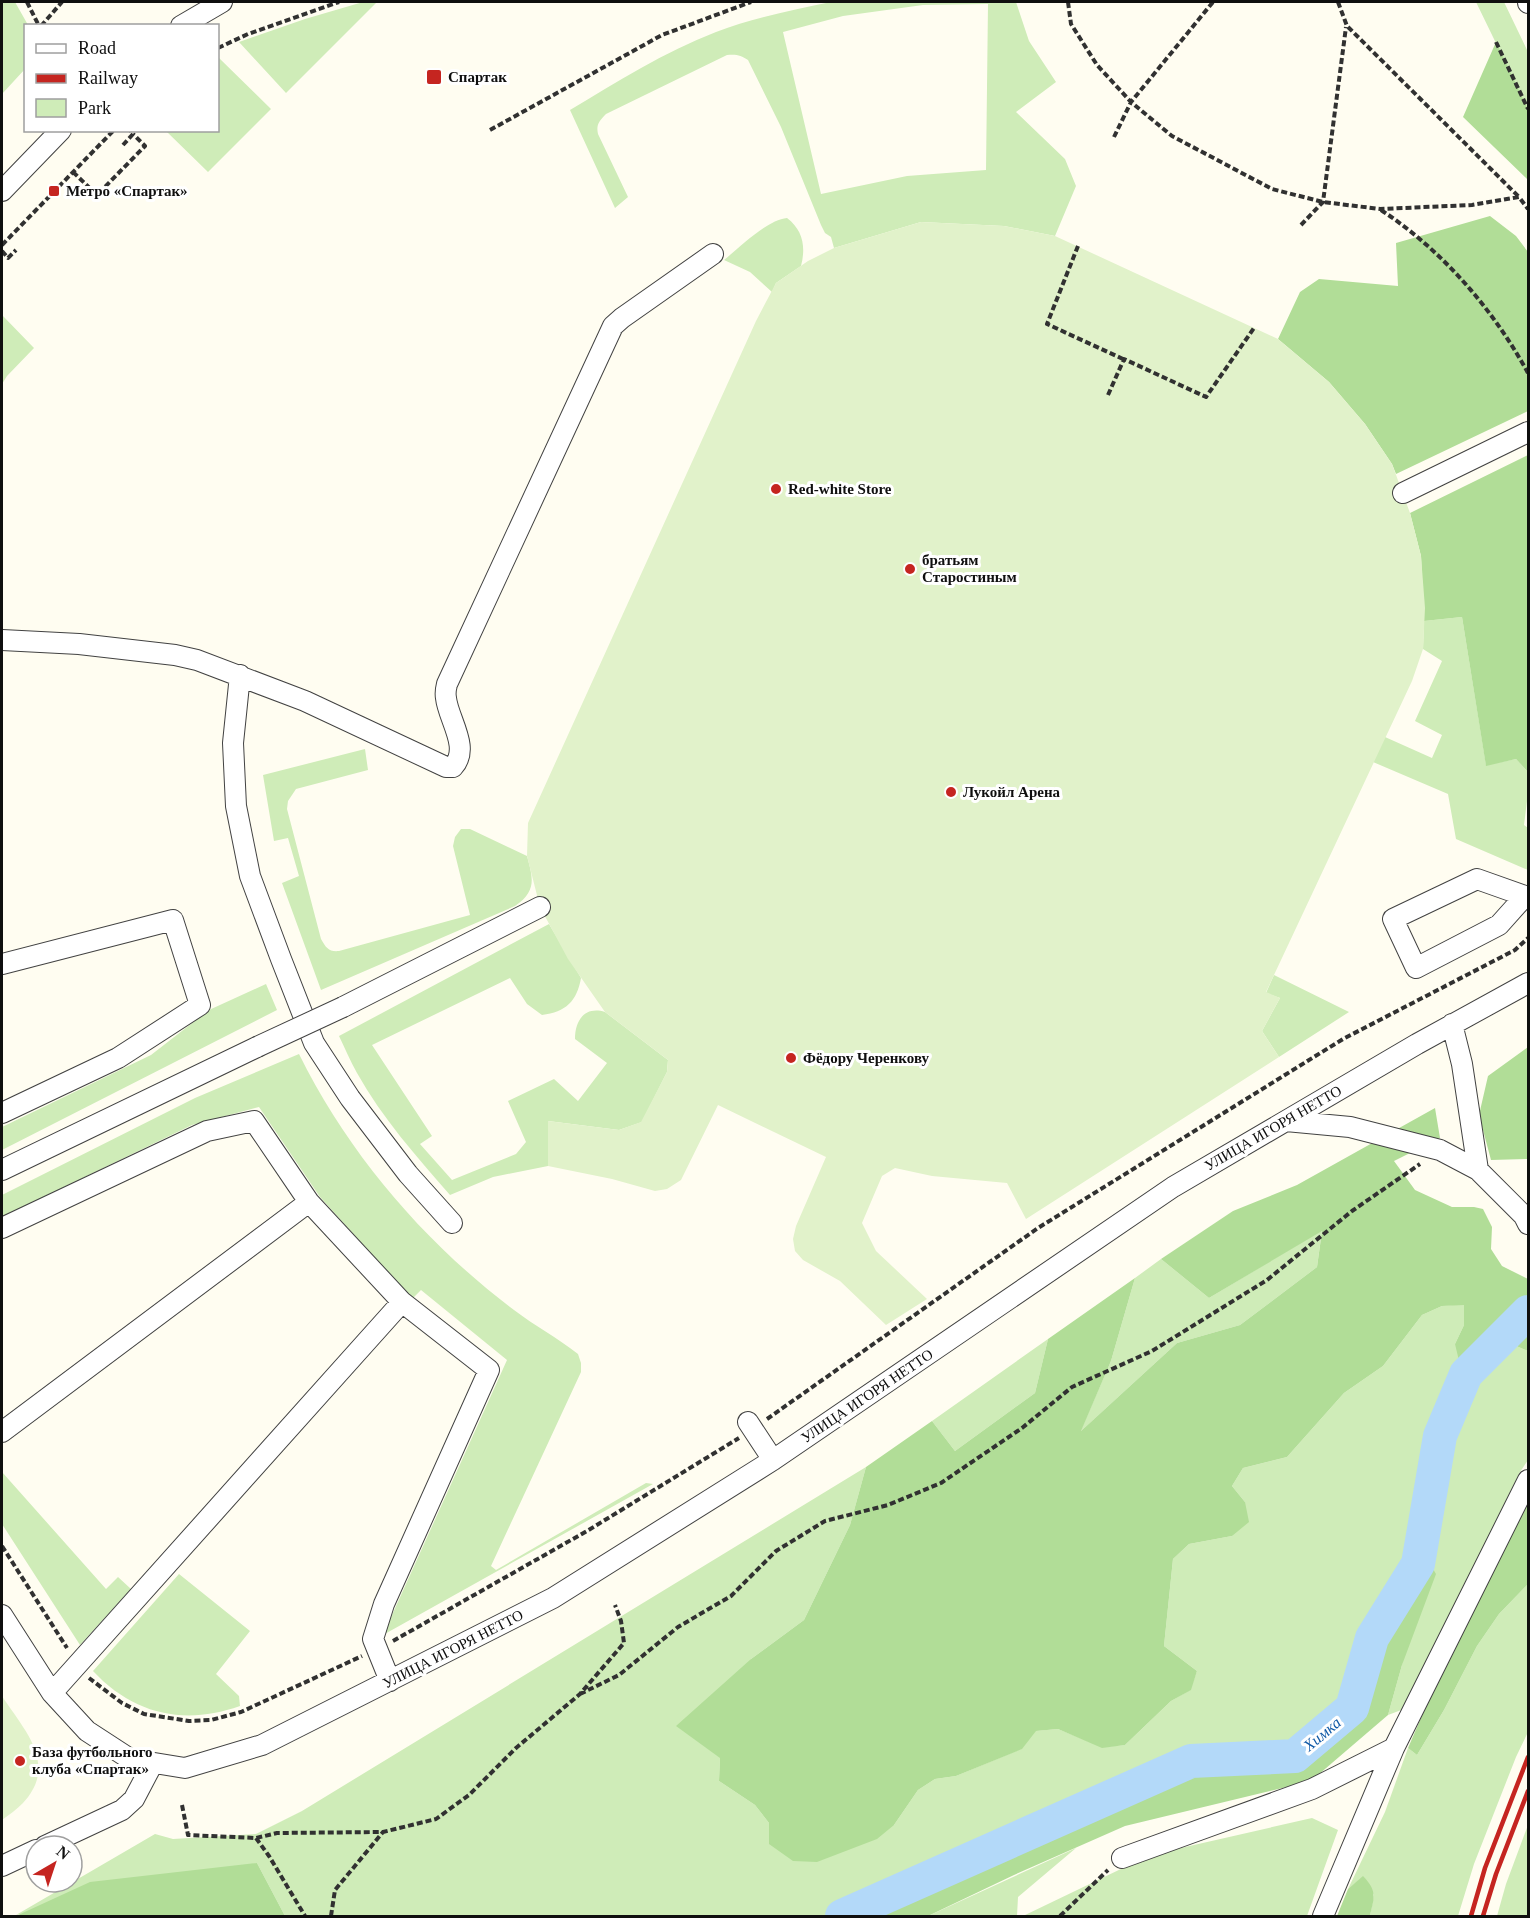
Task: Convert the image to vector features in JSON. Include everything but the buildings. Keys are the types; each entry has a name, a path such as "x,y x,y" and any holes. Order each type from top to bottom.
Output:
{"street":[{"path":"184,24 222,2"},
{"path":"2,191 59,132"},
{"path":"2,640 79,644 175,655 197,660 305,701 446,767 453,767 459,754 459,742 445,696 447,684 613,326 713,254"},
{"path":"1403,493 1528,432"},
{"path":"240,675 233,743 236,806 250,876 281,959 314,1042 326,1061 350,1098 408,1174 452,1223"},
{"path":"1478,879 1527,897 1500,926 1416,968 1393,919 1478,879"},
{"path":"2,1170 343,1007 540,907"},
{"path":"2,964 172,920 200,1005 118,1058 2,1113"},
{"name":"УЛИЦА ИГОРЯ НЕТТО","path":"153,1763 185,1768 262,1745 553,1598 773,1460 1173,1187 1452,1024 1528,983"},
{"path":"1452,1024 1462,1064 1478,1170"},
{"path":"2,1228 207,1131 254,1121 309,1202 402,1302 489,1370 384,1604 373,1639 390,1681"},
{"path":"1286,1121 1350,1127 1440,1150 1478,1170 1527,1218"},
{"path":"2,1432 309,1202"},
{"path":"52,1693 402,1302"},
{"path":"750,1426 773,1460"},
{"path":"1323,1917 1394,1748 1528,1480"},
{"path":"2,1615 52,1693 87,1731 130,1759 153,1763 134,1799 122,1810 71,1834"},
{"path":"1122,1858 1312,1789 1394,1748"},
{"path":"2,1866 24,1856"}],"path":[{"path":"27,2 39,24"},
{"path":"42,24 62,2"},
{"path":"219,48 248,34 339,2"},
{"path":"490,130 662,35 751,2"},
{"path":"1068,2 1071,24 1097,65 1131,102 1172,136 1272,189 1323,202 1380,209 1472,205 1519,197"},
{"path":"1114,137 1131,102 1213,2"},
{"path":"1338,2 1347,26 1519,197 1528,209"},
{"path":"1301,225 1323,202 1347,26"},
{"path":"1496,42 1528,109"},
{"path":"2,245 112,132"},
{"path":"74,172 97,195 145,146 131,132 123,144"},
{"path":"107,176 112,180"},
{"path":"1380,209 1435,251 1465,285 1518,354 1528,373"},
{"path":"1078,246 1047,324 1206,397 1254,328"},
{"path":"2,251 8,258 16,250"},
{"path":"1108,394 1124,359"},
{"path":"387,1645 587,1531 750,1426 1038,1228 1343,1039 1509,954 1528,938"},
{"path":"580,1694 619,1675 678,1627 731,1596 776,1551 825,1521 888,1505 941,1483 1022,1428 1072,1387 1152,1351 1267,1280 1352,1211 1440,1150"},
{"path":"2,1546 72,1655"},
{"path":"182,1805 188,1835 256,1838 277,1833 383,1832 436,1819 469,1795 516,1748 580,1694 624,1643 621,1621 615,1605"},
{"path":"85,1675 122,1703 144,1714 189,1721 211,1720 241,1712 366,1655"},
{"path":"331,1917 335,1890 383,1832"},
{"path":"256,1838 305,1917"},
{"path":"1060,1917 1122,1858"}],"green space":[{"path":"2,2 15,2 27,24 24,24 24,70 2,94"},
{"path":"363,2 377,2 286,93 239,42 305,19"},
{"path":"831,2 1016,2 1029,41 1056,82 1016,112 1065,159 1076,186 1055,236 1004,226 921,222 834,248 831,237 825,233 821,225 781,127 748,60 736,55 727,55 606,114 602,119 598,126 598,134 628,197 615,208 570,110 641,68 716,32 773,15","holes":["988,4 986,170 907,176 821,194 783,32 843,16 923,5"]},
{"path":"1476,2 1504,2 1528,52 1528,109"},
{"path":"1496,42 1528,109 1528,180 1463,117"},
{"path":"219,58 271,109 208,172 167,132 219,132"},
{"path":"1490,216 1516,236 1528,252 1528,411 1396,474 1392,464 1365,424 1329,382 1278,339 1300,292 1319,279 1398,286 1396,243"},
{"path":"787,218 797,228 802,239 801,266 776,283 772,292 750,272 724,260 762,229"},
{"name":"Лукойл Арена","path":"921,222 1004,226 1055,236 1278,339 1329,382 1365,424 1392,464 1410,513 1421,556 1425,608 1423,649 1412,681 1266,992 1280,998 1262,1031 1279,1057 1026,1219 1007,1183 932,1176 895,1168 882,1176 862,1223 876,1251 927,1299 886,1325 840,1281 803,1260 795,1251 793,1239 796,1226 826,1157 718,1105 681,1180 667,1189 655,1191 612,1179 548,1166 548,1121 619,1130 641,1122 667,1072 668,1060 605,1012 568,959 540,907 527,856 528,823 756,321 776,283 808,261 834,248"},
{"path":"2,315 34,348 2,384"},
{"path":"1528,455 1528,772 1516,759 1486,766 1462,617 1424,621 1421,556 1410,513"},
{"path":"1462,617 1486,765 1516,759 1528,772 1524,825 1528,828 1528,870 1456,839 1448,794 1373,762 1385,737 1432,758 1442,735 1415,721 1442,661 1423,649 1424,621"},
{"path":"365,749 368,770 296,789 288,801 287,809 321,939 328,949 339,951 470,915 453,846 455,837 461,829 470,829 527,856 532,884 527,895 515,906 321,990 282,883 299,876 288,838 274,841 263,775"},
{"path":"549,924 581,978 577,993 564,1008 542,1015 527,1004 510,978 372,1045 432,1136 420,1144 452,1180 516,1154 526,1142 508,1101 554,1079 578,1101 607,1063 575,1039 575,1032 582,1016 592,1011 605,1012 668,1060 667,1072 642,1122 619,1130 548,1121 548,1166 493,1177 450,1195 400,1137 377,1106 354,1068 339,1036"},
{"path":"1274,975 1349,1012 1279,1057 1262,1031 1280,998 1266,993"},
{"path":"266,984 277,1010 2,1150 2,1127 151,1055 209,1010"},
{"path":"1528,1047 1528,1159 1491,1160 1479,1115 1488,1076"},
{"path":"299,1054 341,1127 392,1195 420,1226 481,1284 522,1316 578,1354 581,1372 491,1566 496,1570 646,1483 653,1484 383,1635 507,1360 421,1290 412,1299 320,1197 259,1107 192,1125 2,1217 2,1195 195,1098"},
{"path":"1435,1108 1440,1138 1394,1161 1415,1190 1452,1207 1483,1209 1492,1227 1491,1249 1502,1266 1528,1279 1528,1351 1489,1334 1460,1365 1455,1344 1464,1325 1464,1305 1442,1306 1422,1315 1383,1366 1344,1393 1287,1457 1243,1468 1232,1486 1245,1502 1249,1522 1232,1536 1189,1544 1173,1559 1164,1646 1197,1671 1191,1690 1171,1701 1125,1745 1102,1748 1058,1729 1036,1731 1022,1749 956,1776 935,1779 918,1790 894,1825 877,1839 817,1862 793,1861 769,1844 769,1823 755,1805 719,1781 720,1758 676,1726 751,1659 804,1620 850,1525 866,1467 932,1421 955,1451 1035,1393 1048,1339 1135,1278 1111,1361 1081,1431 1177,1343 1240,1325 1317,1267 1322,1231 1209,1298 1161,1259 1233,1211 1297,1185"},
{"path":"1322,1230 1317,1267 1240,1325 1177,1343 1080,1432 1111,1361 1135,1278 1161,1259 1209,1298"},
{"path":"1464,1304 1464,1325 1455,1344 1489,1334 1528,1351 1528,1460 1520,1472 1404,1709 1388,1715 1402,1665 1421,1550 1418,1564 1372,1638 1352,1708 1295,1756 1191,1761 842,1916 285,1916 257,1863 16,1915 52,1894 84,1894 84,1875 155,1834 173,1839 256,1834 302,1811 866,1467 850,1525 804,1620 751,1659 720,1758 719,1781 755,1805 769,1823 769,1844 894,1825 918,1790 935,1779 956,1776 1021,1749 1035,1731 1058,1729 1102,1747 1125,1745 1171,1701 1190,1690 1197,1671 1164,1646 1173,1559 1189,1544 1232,1536 1245,1502 1232,1486 1243,1468 1287,1457 1344,1393 1383,1366 1422,1315 1442,1306"},
{"path":"1048,1339 1035,1393 955,1451 932,1421"},
{"path":"2,1472 106,1589 118,1577 131,1589 80,1645 2,1524"},
{"path":"1528,1488 1528,1584 1499,1614 1477,1646 1444,1710 1417,1755 1408,1748 1499,1538"},
{"path":"1421,1549 1436,1574 1402,1665 1388,1715 1311,1781 1125,1826 928,1916 842,1916 1191,1761 1295,1756 1352,1708 1372,1638 1418,1564"},
{"path":"179,1574 250,1631 216,1674 239,1696 240,1706 199,1715 160,1712 125,1697 93,1671"},
{"path":"1528,1584 1528,1732 1474,1864 1458,1916 1370,1916 1374,1895 1363,1877 1348,1889 1385,1812 1408,1748 1417,1755 1444,1710 1477,1646 1499,1614"},
{"name":"База футбольного клуба «Спартак»","path":"2,1696 34,1748 38,1761 38,1775 33,1789 23,1803 2,1820"},
{"path":"1312,1818 1338,1830 1307,1916 1023,1916 1150,1855"},
{"path":"1528,1825 1527,1916 1497,1916 1506,1884"},
{"path":"1076,1848 1018,1897 1017,1916 928,1916"},
{"path":"257,1863 285,1916 16,1916 64,1894 84,1894 84,1885 90,1882"},
{"path":"1363,1876 1371,1886 1374,1895 1370,1916 1337,1916 1348,1889"}],"waterway":[{"name":"Химка","path":"842,1916 1191,1761 1295,1756 1352,1708 1372,1638 1418,1564 1440,1436 1466,1374 1528,1312"}],"railway":[{"path":"1471,1916 1485,1868 1528,1757"},
{"path":"1483,1916 1496,1874 1528,1791"}],"place":[{"name":"Спартак","path":"434,77"},
{"name":"Метро «Спартак»","path":"54,191"},
{"name":"Red-white Store","path":"776,489"},
{"name":"братьям Старостиным","path":"910,569"},
{"name":"Лукойл Арена","path":"951,792"},
{"name":"Фёдору Черенкову","path":"791,1058"},
{"name":"База футбольного клуба «Спартак»","path":"20,1761"}]}
